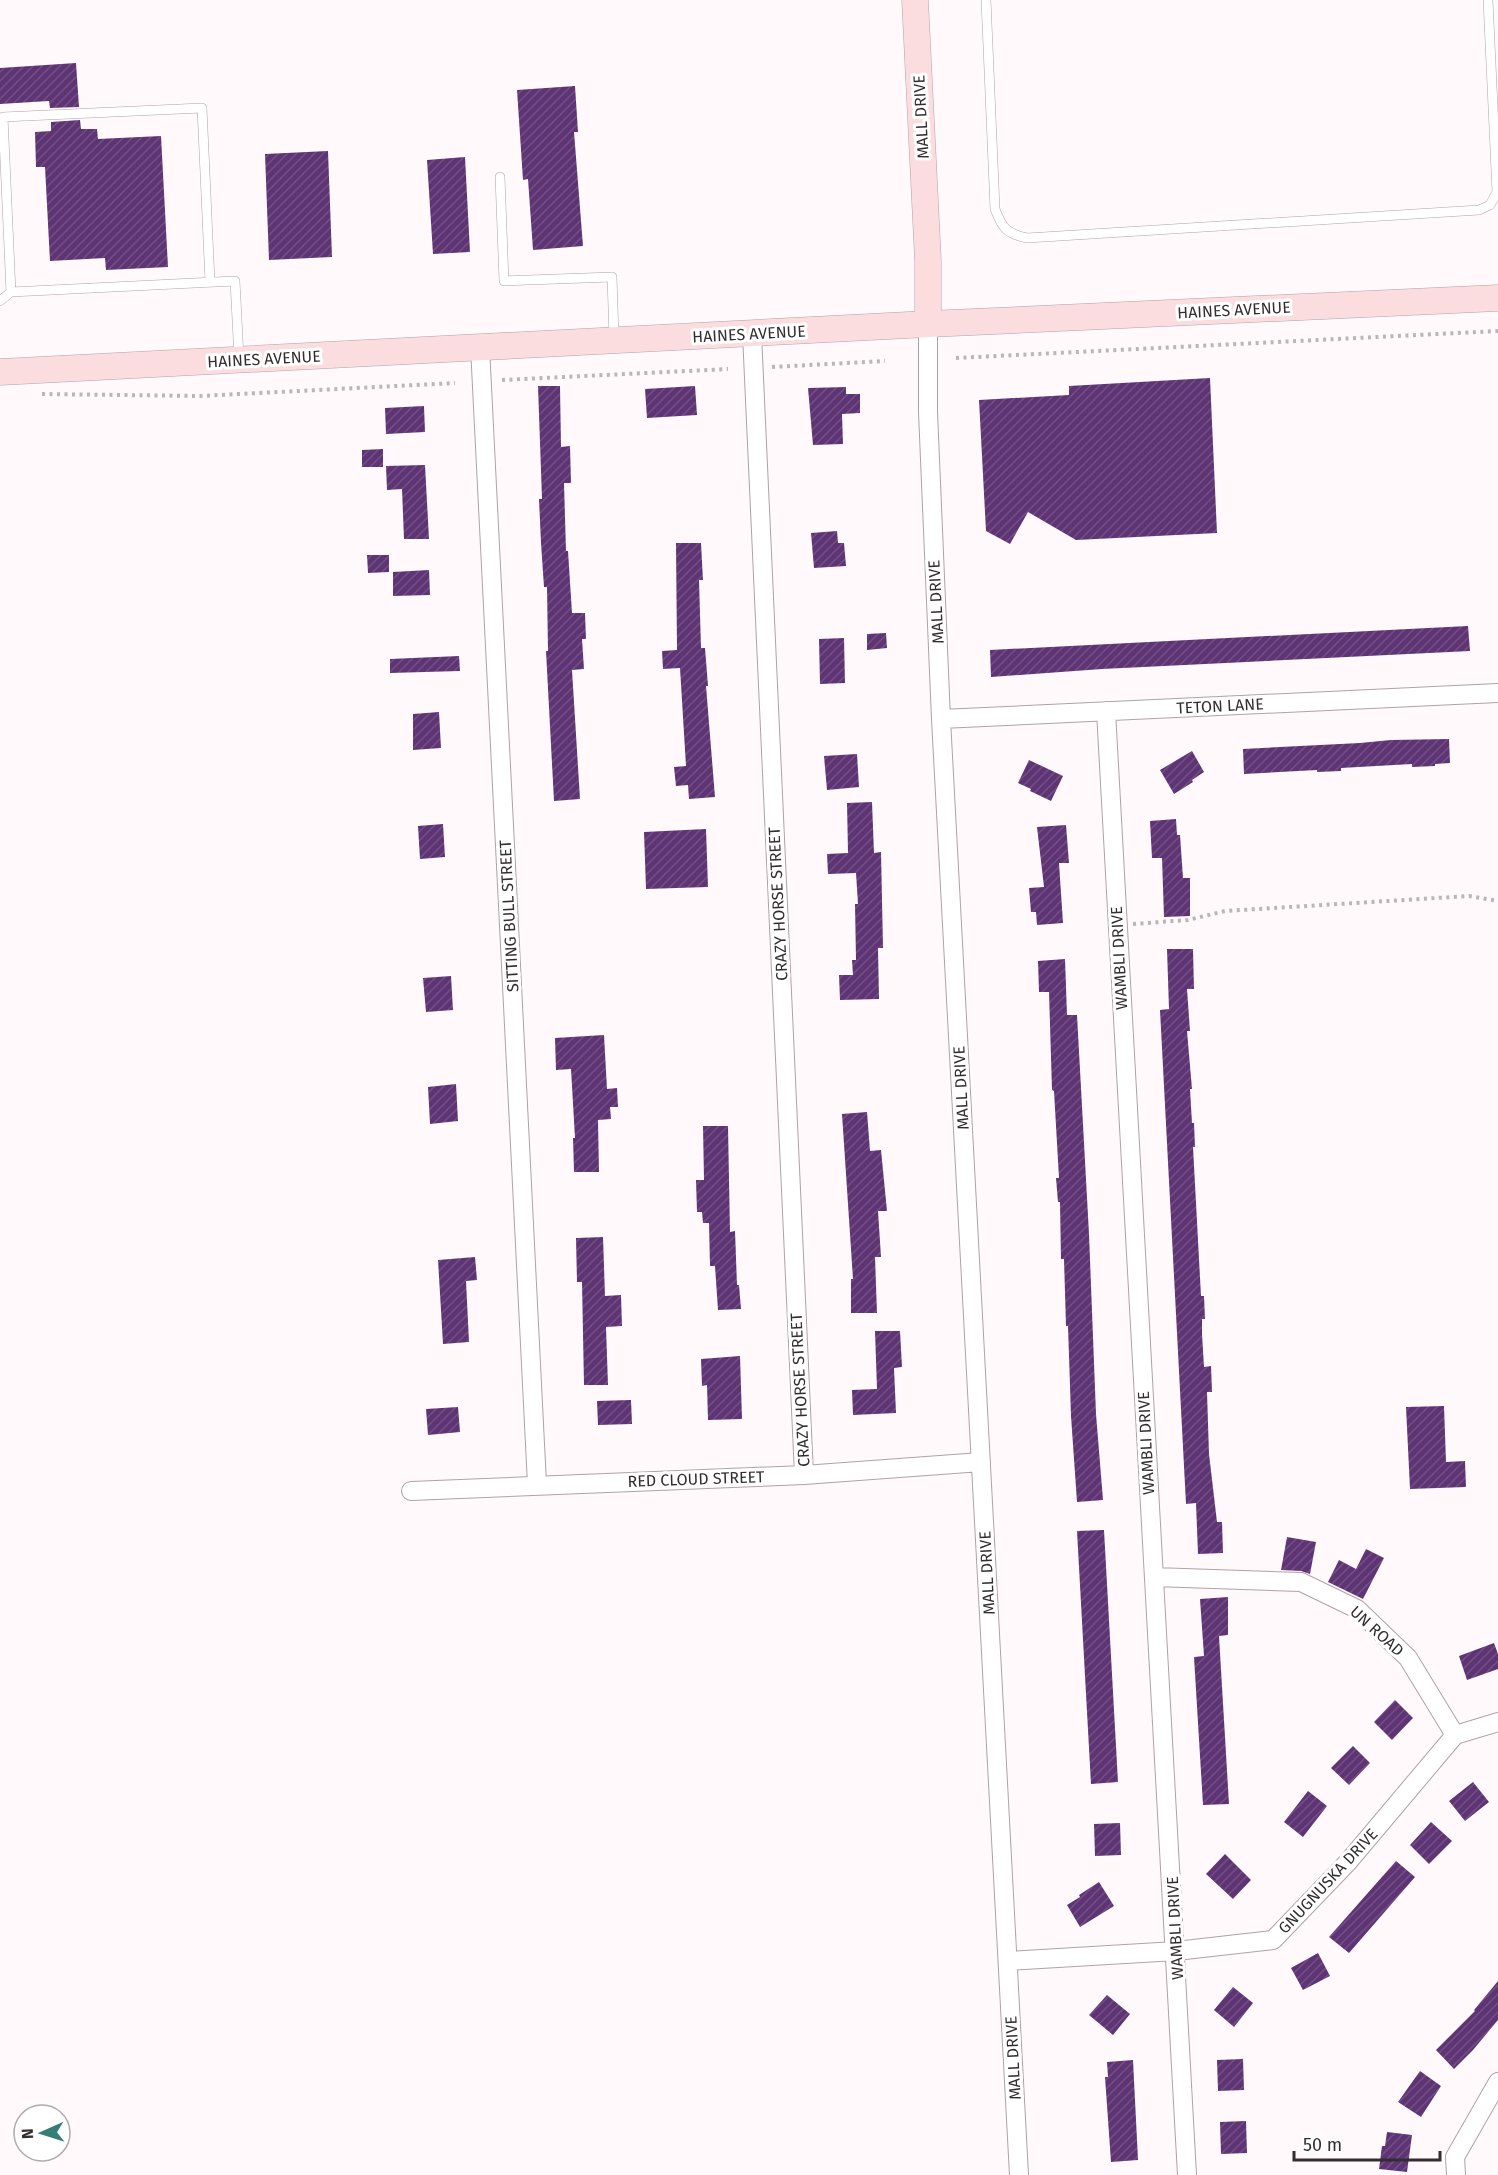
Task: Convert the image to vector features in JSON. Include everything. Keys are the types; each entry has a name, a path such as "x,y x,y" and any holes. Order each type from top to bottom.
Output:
{"main road":[{"name":"MALL DRIVE","path":"915,0 928,261 928,324"},
{"name":"HAINES AVENUE","path":"0,372 928,324 1498,298"}],"street":[{"name":"MALL DRIVE","path":"928,324 928,412 941,719 1019,2175"},
{"name":"CRAZY HORSE STREET","path":"752,334 804,1475"},
{"name":"SITTING BULL STREET","path":"480,347 537,1484"},
{"name":"TETON LANE","path":"941,719 1498,693"},
{"name":"WAMBLI DRIVE","path":"1106,711 1187,2175"},
{"name":"RED CLOUD STREET","path":"411,1491 537,1484 804,1475 981,1462"},
{"name":"UN ROAD","path":"1154,1576 1301,1582 1357,1609 1408,1658 1455,1735"},
{"path":"1455,1735 1498,1722"},
{"name":"GNUGNUSKA DRIVE","path":"1008,1961 1176,1951 1273,1940 1348,1862 1455,1735"},
{"path":"1456,2175 1455,2157 1498,2082"}],"lane":[{"path":"986,0 995,209 1000,224 1012,236 1027,238 1479,210 1490,205 1497,192 1488,0"},
{"path":"10,292 3,117 202,108 210,282"},
{"path":"500,177 504,281 612,277 614,341"},
{"path":"0,301 10,292 235,281 239,360"}],"path":[{"path":"956,358 1498,331"},
{"path":"772,367 885,361"},
{"path":"502,380 728,369"},
{"path":"37,394 200,396 455,383"},
{"path":"1118,924 1188,920 1236,910 1469,896 1498,901"}],"building":[{"path":"76,63 79,107 50,108 49,101 0,104 0,68"},
{"path":"575,86 578,132 574,132 583,246 533,250 528,179 523,180 517,90"},
{"path":"80,120 81,129 97,129 98,139 161,136 168,267 106,270 105,258 50,261 45,167 36,167 35,132 51,131 51,122"},
{"path":"328,151 332,257 269,260 265,154"},
{"path":"465,157 470,252 433,254 427,160"},
{"path":"1210,378 1217,533 1076,540 1028,512 1010,544 986,531 979,400 1069,395 1069,386"},
{"path":"538,386 560,386 561,447 570,446 571,483 564,483 566,551 568,551 572,613 585,613 586,639 582,639 584,669 572,670 580,799 554,801 546,651 548,651 547,587 544,587 539,499 542,499"},
{"path":"695,386 697,415 647,418 645,389"},
{"path":"846,387 846,394 860,394 860,413 842,414 843,444 813,445 808,388"},
{"path":"424,406 425,432 386,434 385,408"},
{"path":"383,449 383,467 362,467 362,450"},
{"path":"425,465 429,539 404,539 402,489 387,490 386,466"},
{"path":"837,531 838,543 844,543 846,566 814,568 811,533"},
{"path":"676,543 701,543 703,580 699,580 701,648 705,648 715,797 689,799 688,785 676,786 674,767 686,766 680,668 663,669 662,651 677,650"},
{"path":"367,555 389,555 389,572 368,573"},
{"path":"429,570 430,595 393,596 393,572"},
{"path":"1468,626 1470,651 1102,669 991,677 990,650"},
{"path":"886,633 887,648 867,650 867,634"},
{"path":"844,638 845,683 820,684 819,639"},
{"path":"459,656 460,671 390,673 390,659"},
{"path":"439,712 441,748 413,750 413,714"},
{"path":"1449,739 1450,763 1435,764 1435,766 1412,767 1412,764 1341,768 1341,771 1244,774 1243,749 1391,740"},
{"path":"1192,751 1204,772 1174,794 1160,770"},
{"path":"857,754 859,787 827,790 824,756"},
{"path":"1029,760 1063,776 1051,801 1018,783"},
{"path":"872,802 874,853 881,852 883,948 878,948 879,999 840,1000 839,975 853,975 852,960 856,960 855,904 858,904 856,873 828,874 827,854 848,853 847,803"},
{"path":"1176,819 1177,835 1180,835 1183,878 1190,878 1190,916 1164,917 1162,858 1152,858 1150,821"},
{"path":"443,824 445,857 420,859 418,826"},
{"path":"1066,825 1069,863 1059,863 1063,923 1037,925 1036,912 1031,912 1029,888 1044,887 1037,827"},
{"path":"706,829 708,887 646,889 644,832"},
{"path":"1167,949 1193,949 1194,989 1187,989 1190,1031 1187,1031 1192,1089 1190,1089 1192,1123 1194,1123 1195,1147 1193,1147 1201,1296 1204,1296 1205,1319 1202,1319 1202,1334 1204,1367 1211,1366 1212,1392 1207,1392 1209,1454 1217,1522 1222,1522 1223,1553 1198,1554 1196,1503 1186,1504 1160,1010 1169,1009"},
{"path":"1065,959 1067,1015 1077,1015 1096,1414 1103,1500 1077,1502 1064,1259 1061,1259 1060,1202 1058,1202 1056,1178 1059,1178 1054,1091 1052,1090 1049,992 1039,992 1038,961"},
{"path":"451,976 453,1010 426,1012 423,978"},
{"path":"604,1035 607,1089 617,1088 618,1107 610,1107 611,1119 598,1120 599,1172 574,1172 573,1138 575,1138 571,1069 556,1070 555,1038"},
{"path":"456,1084 458,1121 430,1124 428,1087"},
{"path":"867,1112 870,1151 881,1150 887,1211 878,1211 881,1257 875,1257 877,1313 851,1313 851,1279 853,1279 842,1114"},
{"path":"703,1126 728,1126 730,1232 735,1231 737,1285 739,1285 741,1309 718,1310 715,1266 710,1266 709,1223 703,1223 702,1212 697,1212 696,1180 704,1180"},
{"path":"603,1237 605,1296 621,1295 622,1326 606,1327 608,1385 584,1385 582,1282 577,1282 576,1238"},
{"path":"475,1257 477,1280 466,1281 469,1342 443,1344 438,1260"},
{"path":"875,1331 900,1331 902,1367 894,1368 896,1413 853,1415 852,1390 877,1389"},
{"path":"740,1356 742,1419 708,1420 707,1385 702,1386 701,1359"},
{"path":"631,1400 632,1424 598,1425 597,1401"},
{"path":"1444,1406 1446,1462 1465,1461 1466,1487 1410,1489 1406,1407"},
{"path":"458,1407 460,1432 428,1435 426,1409"},
{"path":"1104,1530 1118,1782 1091,1784 1077,1531"},
{"path":"1287,1537 1316,1542 1310,1574 1281,1570"},
{"path":"1366,1549 1384,1558 1363,1599 1328,1582 1339,1560 1356,1569"},
{"path":"1228,1597 1228,1635 1219,1636 1229,1804 1203,1805 1194,1657 1204,1656 1200,1599"},
{"path":"1494,1643 1498,1654 1498,1669 1467,1680 1459,1656"},
{"path":"1395,1700 1413,1718 1392,1740 1374,1722"},
{"path":"1353,1746 1370,1763 1349,1785 1331,1768"},
{"path":"1473,1782 1489,1802 1465,1821 1449,1801"},
{"path":"1308,1791 1327,1806 1303,1837 1284,1822"},
{"path":"1431,1822 1452,1841 1429,1864 1410,1845"},
{"path":"1120,1823 1121,1855 1095,1856 1094,1824"},
{"path":"1225,1854 1251,1880 1233,1899 1206,1874"},
{"path":"1396,1861 1415,1877 1349,1953 1329,1937"},
{"path":"1099,1882 1114,1906 1080,1927 1067,1905"},
{"path":"1318,1953 1330,1976 1303,1990 1291,1968"},
{"path":"1498,1981 1498,2020 1454,2069 1436,2050 1475,2011"},
{"path":"1233,1987 1253,2003 1234,2027 1214,2010"},
{"path":"1107,1995 1130,2014 1113,2035 1089,2015"},
{"path":"1243,2059 1244,2090 1218,2091 1217,2060"},
{"path":"1133,2060 1138,2160 1111,2162 1105,2077 1108,2077 1107,2062"},
{"path":"1420,2071 1441,2086 1421,2117 1398,2102"},
{"path":"1246,2121 1247,2153 1221,2154 1220,2122"},
{"path":"1387,2132 1412,2135 1407,2172 1379,2169 1382,2146 1385,2146"}]}
